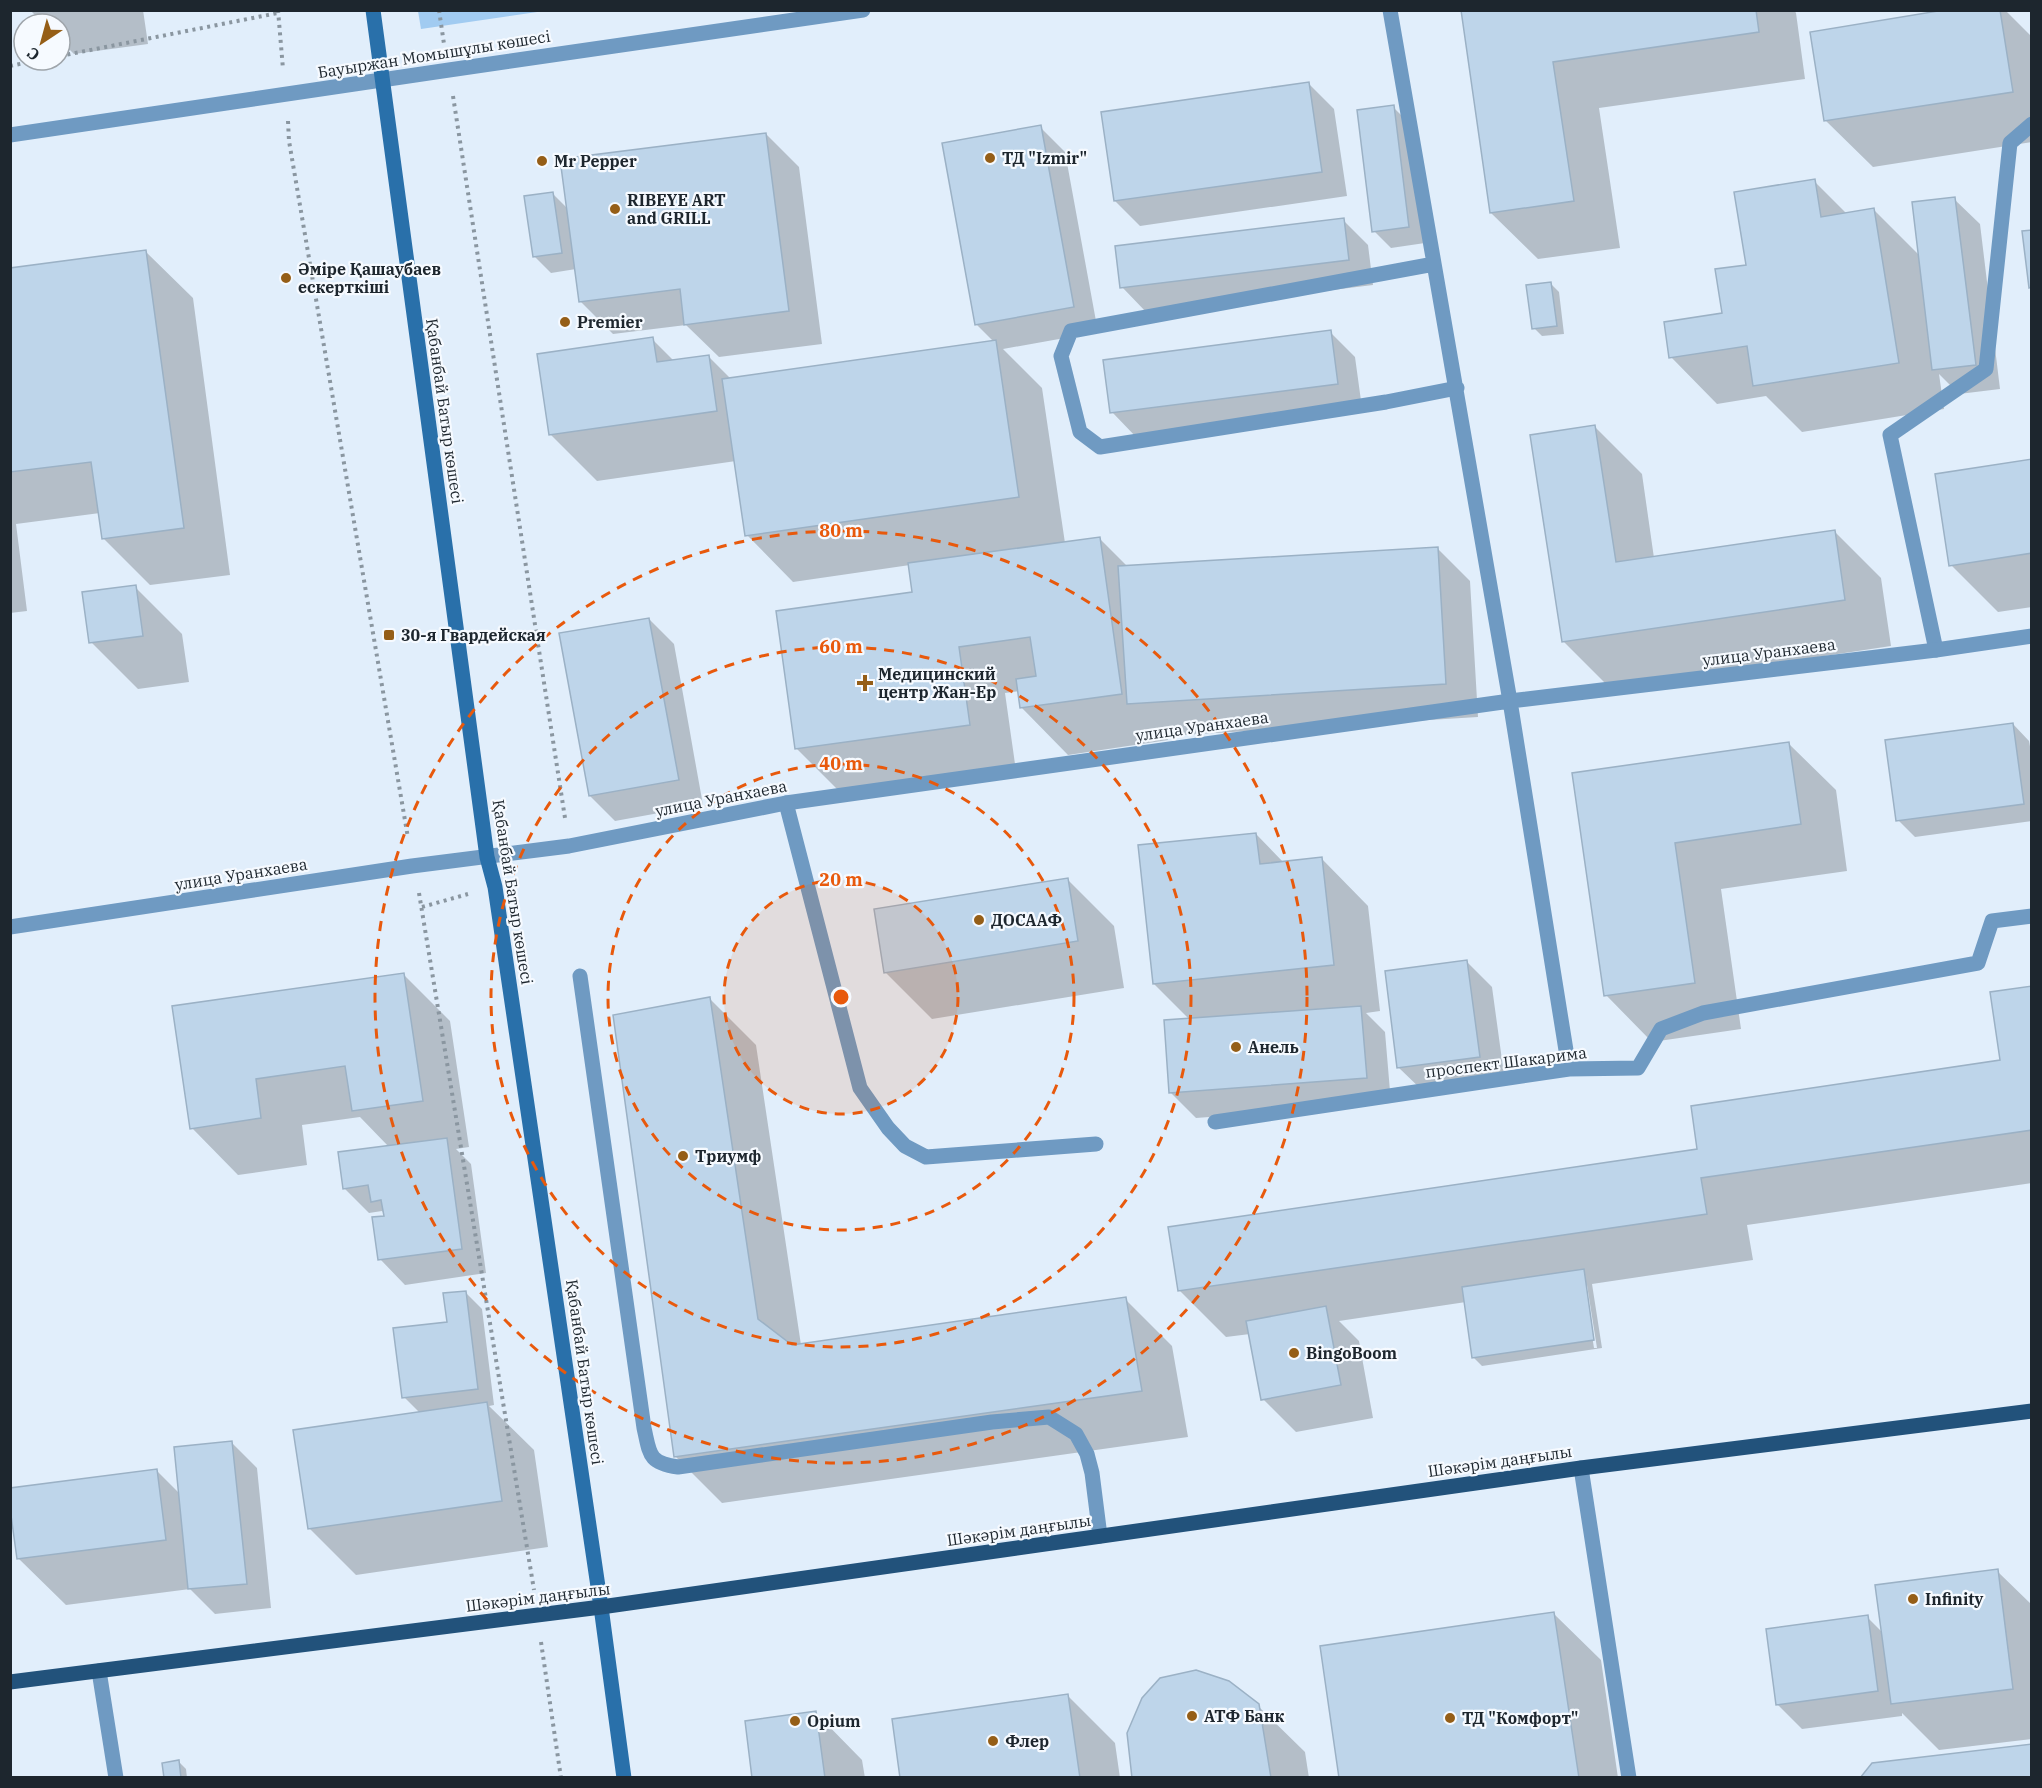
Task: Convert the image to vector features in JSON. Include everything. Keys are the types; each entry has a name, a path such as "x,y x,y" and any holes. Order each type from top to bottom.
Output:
{"main road":[{"name":"Қабанбай Батыр көшесі","path":"373,10 487,857 495,887 624,1778"},
{"name":"Шәкәрім даңғылы","path":"10,1682 601,1607 1581,1468 2031,1411"}],"street":[{"name":"Бауыржан Момышұлы көшесі","path":"10,135 863,10"},
{"path":"1390,10 1510,701 1569,1069"},
{"path":"1936,650 1890,435 1986,369 2010,143 2031,124"},
{"path":"1434,264 1071,331 1061,356 1080,432 1100,447 1386,402 1457,388"},
{"name":"улица Уранхаева","path":"10,927 569,846 786,803 1510,701 1936,650 2031,636"},
{"path":"786,803 861,1088 888,1128 905,1146 926,1156 1096,1144"},
{"name":"проспект Шакарима","path":"1215,1122 1569,1069 1638,1068 1661,1029 1703,1013 1978,963 1992,921 2031,916"},
{"path":"580,976 644,1428 649,1451 654,1459 662,1465 678,1467 992,1422 1049,1417 1076,1434 1087,1454 1092,1473 1100,1536"},
{"path":"1581,1468 1629,1778"},
{"path":"99,1671 116,1778"}],"path":[{"path":"439,10 569,846"},
{"path":"72,54 278,13"},
{"path":"422,907 495,887"}],"shaded area":[{"path":"418,10 544,11 421,29"}],"building":[{"path":"1461,10 1756,10 1759,32 1553,62 1574,201 1490,213"},
{"path":"1944,10 2000,10 2013,92 1824,121 1810,32"},
{"path":"1309,82 1322,172 1114,201 1101,112"},
{"path":"1394,105 1409,227 1372,232 1357,110"},
{"path":"1041,125 1074,307 975,325 942,143"},
{"path":"766,133 789,311 684,325 680,289 579,302 560,159"},
{"path":"1815,179 1821,217 1874,208 1899,363 1753,386 1747,346 1669,358 1664,322 1722,313 1715,269 1746,265 1734,192"},
{"path":"553,192 562,253 533,257 524,196"},
{"path":"1955,197 1976,365 1932,370 1912,202"},
{"path":"1344,218 1349,260 1120,288 1115,246"},
{"path":"2032,230 2032,287 2029,288 2022,231"},
{"path":"146,250 184,528 102,539 91,462 10,472 10,268"},
{"path":"1551,282 1557,326 1532,329 1526,285"},
{"path":"1331,330 1338,384 1110,413 1103,360"},
{"path":"653,337 657,362 709,355 717,411 549,435 537,354"},
{"path":"996,340 1019,497 745,536 722,379"},
{"path":"1595,425 1616,562 1835,530 1845,600 1562,642 1530,435"},
{"path":"2032,459 2032,553 1949,566 1935,474"},
{"path":"1100,537 1122,694 1020,708 1016,679 1036,676 1030,637 959,647 970,725 795,749 776,611 912,592 908,563"},
{"path":"1438,547 1446,684 1127,704 1118,566"},
{"path":"136,585 143,636 89,643 82,592"},
{"path":"649,618 679,780 589,796 559,633"},
{"path":"2013,723 2024,804 1896,821 1885,740"},
{"path":"1789,742 1801,824 1675,843 1695,983 1604,996 1572,773"},
{"path":"1256,833 1260,864 1322,857 1334,965 1153,984 1138,845"},
{"path":"1068,878 1078,941 884,973 874,909"},
{"path":"1467,960 1480,1057 1397,1068 1385,971"},
{"path":"404,973 423,1101 352,1111 345,1066 256,1079 261,1118 190,1129 172,1006"},
{"path":"2032,986 2032,1130 1701,1178 1707,1214 1178,1291 1168,1227 1697,1149 1691,1106 2000,1060 1990,992"},
{"name":"Триумф","path":"710,997 758,1319 792,1345 1126,1297 1142,1391 674,1457 613,1015"},
{"path":"1361,1006 1367,1078 1169,1093 1164,1020"},
{"path":"447,1138 462,1249 378,1260 372,1217 384,1216 381,1200 371,1202 368,1185 343,1189 338,1152"},
{"path":"1584,1269 1594,1340 1472,1358 1462,1287"},
{"path":"466,1291 478,1389 402,1398 393,1328 447,1322 443,1293"},
{"name":"BingoBoom","path":"1326,1306 1341,1385 1261,1400 1246,1321"},
{"path":"487,1402 502,1501 308,1529 293,1430"},
{"path":"232,1441 247,1584 188,1589 174,1447"},
{"path":"157,1469 166,1540 17,1559 10,1508 10,1488"},
{"path":"1998,1569 2013,1689 1891,1704 1875,1585"},
{"path":"1554,1612 1579,1778 1339,1778 1320,1646"},
{"path":"1868,1615 1878,1691 1776,1705 1766,1629"},
{"path":"1196,1670 1229,1681 1259,1704 1271,1778 1132,1778 1127,1733 1142,1698 1160,1678"},
{"path":"1068,1694 1080,1778 900,1778 892,1719"},
{"path":"816,1711 825,1778 752,1778 745,1721"},
{"path":"2032,1744 2032,1778 1860,1778 1872,1763"},
{"path":"179,1760 181,1778 164,1778 162,1763"}],"place":[{"name":"ТД \"Izmir\"","path":"990,158"},
{"name":"Mr Pepper","path":"542,161"},
{"name":"RIBEYE ART and GRILL","path":"615,209"},
{"name":"Әміре Қашаубаев ескерткіші","path":"286,278"},
{"name":"Premier","path":"565,322"},
{"name":"30-я Гвардейская","path":"389,635"},
{"name":"Медицинский центр Жан-Ер","path":"865,683"},
{"name":"ДОСААФ","path":"979,920"},
{"name":"Анель","path":"1236,1047"},
{"name":"Триумф","path":"683,1156"},
{"name":"BingoBoom","path":"1294,1353"},
{"name":"Infinity","path":"1913,1599"},
{"name":"АТФ Банк","path":"1192,1716"},
{"name":"ТД \"Комфорт\"","path":"1450,1718"},
{"name":"Opium","path":"795,1721"},
{"name":"Флер","path":"993,1741"}]}
